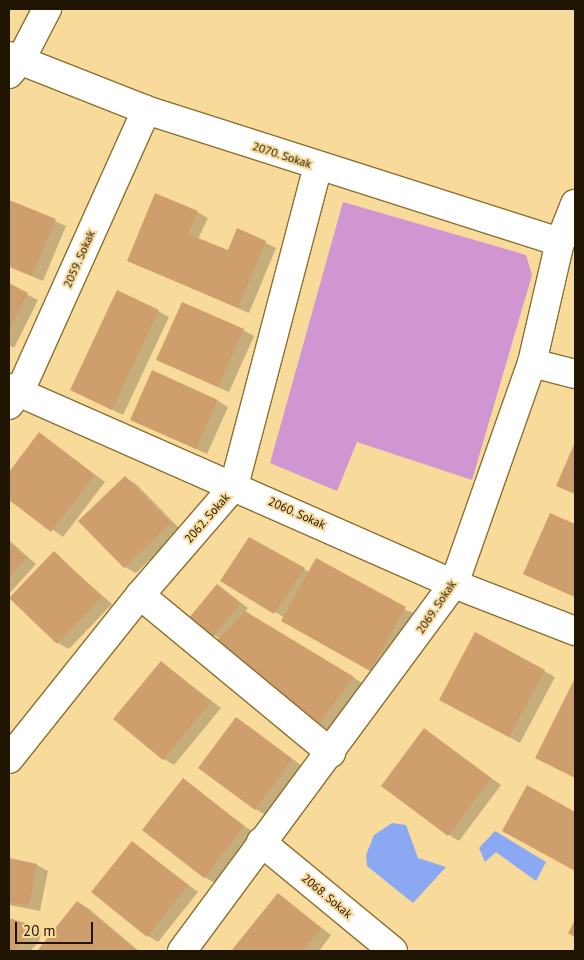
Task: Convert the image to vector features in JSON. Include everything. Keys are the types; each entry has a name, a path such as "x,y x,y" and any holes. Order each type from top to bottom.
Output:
{"street":[{"path":"12,64 46,9"},
{"name":"2070. Sokak","path":"12,64 318,166 560,242"},
{"name":"2059. Sokak","path":"12,395 146,110"},
{"name":"2062. Sokak","path":"9,759 140,595 234,486 318,166"},
{"name":"2069. Sokak","path":"182,951 261,842 331,753 454,584 532,363 560,242 575,204"},
{"path":"532,363 575,374"},
{"name":"2060. Sokak","path":"12,395 234,486 454,584 575,631"},
{"path":"140,595 331,753"},
{"name":"2068. Sokak","path":"261,842 393,951"}],"shaded area":[{"path":"343,202 526,255 532,275 472,480 357,442 337,491 270,463"}],"water":[{"path":"392,823 406,825 418,858 446,867 413,903 367,866 366,855 374,835"},
{"path":"495,831 546,862 536,881 496,852 485,862 479,848"}],"building":[{"path":"155,193 198,211 188,234 228,250 237,228 266,241 238,308 127,261"},
{"path":"9,200 56,219 32,276 9,266"},
{"path":"9,283 28,293 9,330"},
{"path":"117,290 159,310 112,410 70,390"},
{"path":"182,302 244,329 218,387 156,360"},
{"path":"152,370 218,400 196,449 130,420"},
{"path":"39,432 95,475 51,532 9,500 9,472"},
{"path":"575,442 575,494 556,486"},
{"path":"125,476 171,523 124,568 78,521"},
{"path":"550,513 575,524 575,597 523,574"},
{"path":"249,537 305,568 274,614 220,581"},
{"path":"9,542 26,558 9,577"},
{"path":"54,551 102,597 57,644 9,598"},
{"path":"316,558 406,607 370,671 281,621"},
{"path":"217,584 241,603 213,637 189,618"},
{"path":"245,611 354,677 318,725 212,646"},
{"path":"475,632 545,670 509,737 439,700"},
{"path":"161,661 211,702 163,760 113,719"},
{"path":"575,678 575,778 535,758"},
{"path":"236,717 292,759 255,810 198,768"},
{"path":"424,728 491,778 448,836 381,786"},
{"path":"183,778 244,826 204,878 142,830"},
{"path":"527,785 575,812 575,871 502,831"},
{"path":"132,841 188,885 147,937 91,892"},
{"path":"9,858 37,864 29,906 9,902"},
{"path":"278,893 321,928 303,951 231,951"},
{"path":"77,901 137,951 37,951"},
{"path":"9,918 31,925 29,936 13,951 9,951"},
{"path":"575,920 575,937 568,933"}]}
